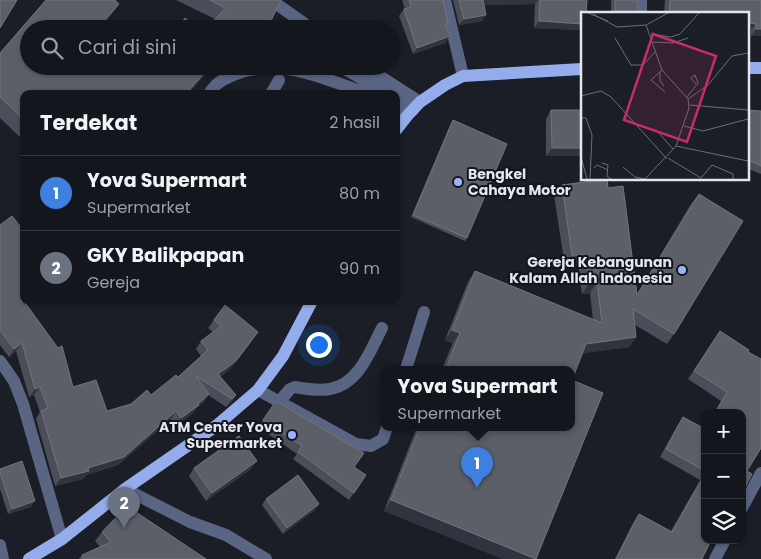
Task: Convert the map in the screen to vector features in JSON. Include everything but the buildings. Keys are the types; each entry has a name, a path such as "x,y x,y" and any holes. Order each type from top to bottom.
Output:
{"main road":[{"path":"748,68 761,68"},
{"path":"400,124 409,109 445,85 463,76 581,69"},
{"path":"29,559 62,539 125,489 216,426 258,390 283,356 310,305"}],"street":[{"path":"271,0 299,20"},
{"path":"444,0 463,76"},
{"path":"211,90 215,84 222,79 234,75"},
{"path":"312,75 356,90"},
{"path":"355,75 381,90"},
{"path":"373,75 389,90"},
{"path":"273,90 279,80"},
{"path":"407,366 424,312"},
{"path":"279,402 290,389 331,389 350,381 359,370 382,328"},
{"path":"0,362 14,381 23,404 62,539"},
{"path":"258,390 356,444 371,446 383,439 386,431"},
{"path":"746,501 761,473"},
{"path":"125,489 190,522 226,535 266,559"},
{"path":"714,559 723,544"},
{"path":"0,545 2,559"}],"place":[{"name":"Bengkel Cahaya Motor","path":"458,182"},
{"name":"Gereja Kebangunan Kalam Allah Indonesia","path":"682,270"},
{"name":"ATM Center Yova Supermarket","path":"292,435"},
{"name":"Yova Supermart","path":"477,488"},
{"name":"GKY Balikpapan","path":"124,528"}]}
